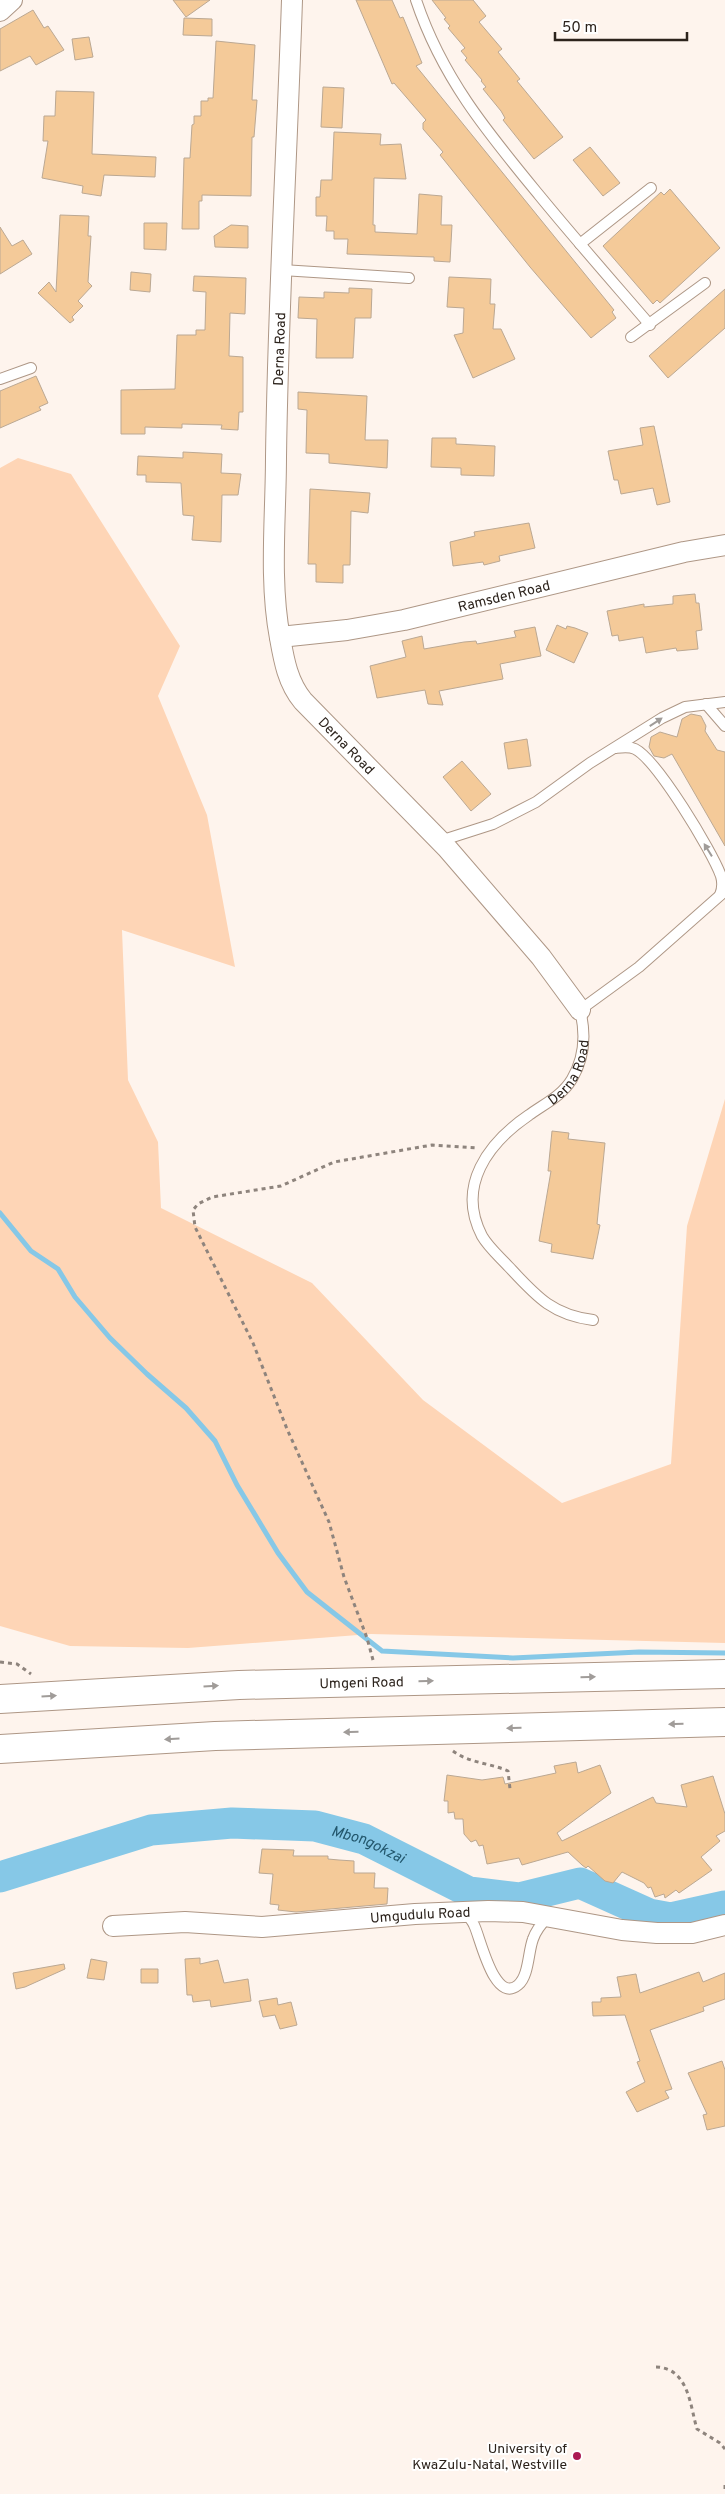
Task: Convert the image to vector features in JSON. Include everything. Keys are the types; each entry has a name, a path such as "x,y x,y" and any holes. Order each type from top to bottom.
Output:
{"highway":[{"name":"Umgeni Road","path":"0,1699 239,1685 725,1674"},
{"path":"0,1749 214,1736 725,1722"}],"street":[{"path":"0,11 12,0"},
{"name":"Derna Road","path":"292,0 277,416 276,589 280,637 288,675 294,690 440,841 541,956 580,1010"},
{"name":"Ramsden Road","path":"280,637 347,630 404,620 684,552 725,545"},
{"name":"Umgudulu Road","path":"113,1926 185,1922 262,1927 462,1911 523,1912 622,1930 657,1933 692,1933 725,1925"}],"lane":[{"path":"416,0 428,33 470,110 580,244 650,325"},
{"path":"580,244 651,188"},
{"path":"282,270 409,278"},
{"path":"631,337 650,325 705,283"},
{"path":"0,379 31,368"},
{"path":"440,841 492,824 536,802 590,763 616,749 662,718 684,707 725,702"},
{"path":"706,704 725,726"},
{"path":"580,1010 639,967 723,893 723,886 713,859 662,777 646,758 635,749 626,746 616,749"},
{"name":"Derna Road","path":"580,1010 584,1037 579,1064 572,1080 562,1092 511,1129 490,1150 476,1176 472,1199 473,1211 483,1237 515,1273 547,1304 568,1316 593,1320"},
{"path":"462,1911 474,1924 494,1978 502,1985 510,1988 516,1987 522,1981 534,1937 548,1917"}],"path":[{"path":"367,1638 344,1578 329,1522 287,1429 252,1343 195,1227 193,1210 198,1204 212,1197 281,1186 334,1162 432,1145 490,1150"},
{"path":"0,1662 17,1664 34,1677"},
{"path":"656,2367 671,2371 680,2379 692,2407 696,2430 720,2443 725,2449"},
{"path":"725,2485 725,2493"}],"shaded area":[{"path":"18,458 71,474 180,646 158,696 207,815 235,967 122,930 128,1080 158,1142 161,1208 312,1283 423,1400 562,1503 671,1464 687,1226 725,1099 725,1643 371,1634 188,1648 70,1646 0,1626 0,468"}],"building":[{"path":"173,0 210,0 186,17"},
{"path":"356,0 392,0 400,18 403,17 422,63 416,66 614,310 612,312 616,318 591,338 530,267 440,155 443,152 423,129 423,123 426,120 394,83 392,84"},
{"path":"432,0 473,0 486,16 479,22 502,49 498,52 520,79 517,81 563,137 534,159 503,120 505,118 501,111 483,89 486,87 482,80 465,60 467,58 461,51 465,48 448,28 450,26 444,19 446,18"},
{"path":"33,10 44,28 48,26 64,50 36,65 30,56 0,71 0,29"},
{"path":"184,18 212,19 212,36 183,35"},
{"path":"89,37 93,57 75,60 72,39"},
{"path":"216,41 255,45 252,100 257,100 254,137 252,137 251,196 202,195 202,201 199,201 199,229 182,229 184,158 190,158 192,125 194,124 194,116 201,116 201,101 208,101 208,98 213,98"},
{"path":"323,87 344,88 342,128 321,127"},
{"path":"56,91 94,92 92,154 156,157 155,177 104,175 101,196 82,193 83,186 42,178 48,141 43,141 44,116 55,116"},
{"path":"334,132 381,134 380,145 401,144 406,179 374,178 373,225 375,225 375,232 417,234 419,194 442,196 441,225 452,225 450,262 434,261 434,257 347,254 348,239 334,239 334,231 326,231 327,216 316,216 316,197 320,197 321,180 332,180"},
{"path":"590,147 620,183 603,196 573,160"},
{"path":"670,189 720,248 660,303 657,300 653,304 603,246 661,192 664,195"},
{"path":"60,215 89,216 88,236 91,236 88,282 92,286 78,301 83,306 72,317 74,320 70,323 38,293 49,282 56,292"},
{"path":"144,223 167,223 166,250 144,249"},
{"path":"231,225 248,226 248,248 215,247 214,236"},
{"path":"0,227 12,246 23,240 32,254 0,274"},
{"path":"131,272 151,274 150,292 130,290"},
{"path":"194,276 246,278 245,314 230,313 229,356 243,357 243,412 239,412 238,430 221,429 222,425 182,424 182,428 145,427 145,434 121,434 121,390 175,389 177,335 196,335 196,330 205,330 206,292 193,291"},
{"path":"449,277 491,279 490,304 495,304 493,329 501,329 515,359 473,378 454,335 463,333 464,308 447,307"},
{"path":"349,288 372,289 371,318 355,318 353,358 316,358 317,319 298,318 299,297 324,298 324,292 349,293"},
{"path":"725,289 725,328 668,378 649,356"},
{"path":"36,376 48,403 39,407 41,410 0,428 0,391"},
{"path":"298,392 367,396 365,440 388,440 387,468 329,463 329,454 306,453 307,410 298,409"},
{"path":"654,426 670,502 657,505 653,488 621,494 618,480 614,480 608,451 643,445 640,428"},
{"path":"432,438 456,438 456,444 495,446 494,476 461,475 461,468 431,467"},
{"path":"183,452 222,454 221,473 241,474 238,495 222,495 221,542 192,540 194,516 183,515 181,483 146,482 146,475 137,475 138,456 183,458"},
{"path":"310,489 370,493 368,513 351,511 350,565 343,565 343,583 316,582 316,564 308,564"},
{"path":"529,523 535,548 499,556 500,561 484,565 483,562 453,566 450,542 475,536 474,532"},
{"path":"695,594 696,603 699,603 702,630 696,631 698,649 677,651 676,648 646,653 643,637 619,641 618,635 612,636 607,611 644,604 644,607 673,604 673,596"},
{"path":"557,625 566,629 567,626 588,633 574,663 546,650"},
{"path":"535,627 541,656 500,664 503,679 439,691 443,705 428,704 425,690 377,698 370,666 406,657 402,641 422,636 424,649 464,642 476,641 477,644 516,637 514,631"},
{"path":"691,714 701,716 706,726 705,731 717,750 725,752 725,846 672,754 664,758 654,756 649,747 651,737 660,732 677,737 682,719"},
{"path":"527,739 531,766 508,769 504,743"},
{"path":"462,761 491,794 471,811 443,777"},
{"path":"552,1131 569,1133 568,1139 605,1143 597,1224 600,1225 593,1259 551,1252 552,1244 539,1241 551,1171 548,1171"},
{"path":"576,1762 578,1773 600,1765 611,1793 557,1833 562,1841 653,1797 656,1803 687,1807 681,1785 713,1776 725,1814 725,1831 716,1836 720,1841 701,1857 712,1870 679,1893 676,1890 665,1898 664,1894 655,1897 651,1887 648,1888 644,1883 622,1872 613,1883 605,1881 588,1866 586,1868 582,1865 568,1852 522,1865 519,1858 487,1864 483,1845 479,1846 476,1840 471,1842 464,1834 463,1819 455,1819 454,1812 448,1813 448,1801 444,1801 447,1775 482,1780 503,1777 505,1784 556,1773 554,1766"},
{"path":"262,1849 294,1850 293,1856 328,1856 328,1859 354,1861 354,1873 375,1873 374,1888 388,1888 387,1904 296,1912 278,1910 279,1905 270,1904 273,1874 259,1873"},
{"path":"200,1958 200,1964 218,1960 224,1983 248,1979 251,2001 211,2007 210,2000 193,2002 192,1995 187,1995 185,1959"},
{"path":"91,1959 107,1962 104,1980 87,1978"},
{"path":"64,1964 65,1969 25,1987 16,1989 13,1973"},
{"path":"141,1969 158,1969 158,1983 141,1983"},
{"path":"699,1972 703,1982 725,1973 725,1999 703,2007 704,2011 650,2030 672,2089 665,2091 669,2098 637,2112 626,2092 645,2082 637,2062 640,2061 625,2015 593,2016 592,2002 601,2002 601,1998 621,1997 617,1977 636,1974 640,1993"},
{"path":"277,1998 278,2005 291,2002 297,2025 280,2029 275,2015 263,2017 259,2001"},
{"path":"722,2061 725,2070 725,2126 707,2130 703,2115 707,2114 688,2073"}],"waterway":[{"path":"0,1213 31,1251 58,1269 75,1297 110,1338 186,1408 215,1441 237,1485 278,1553 307,1592 382,1651 513,1658 639,1652 725,1653"},
{"name":"Mbongokzai","path":"0,1877 151,1830 232,1823 315,1826 364,1839 469,1892 519,1898 580,1883 649,1914 671,1918 725,1906"}],"place":[{"name":"University of KwaZulu-Natal, Westville","path":"577,2456"}]}
